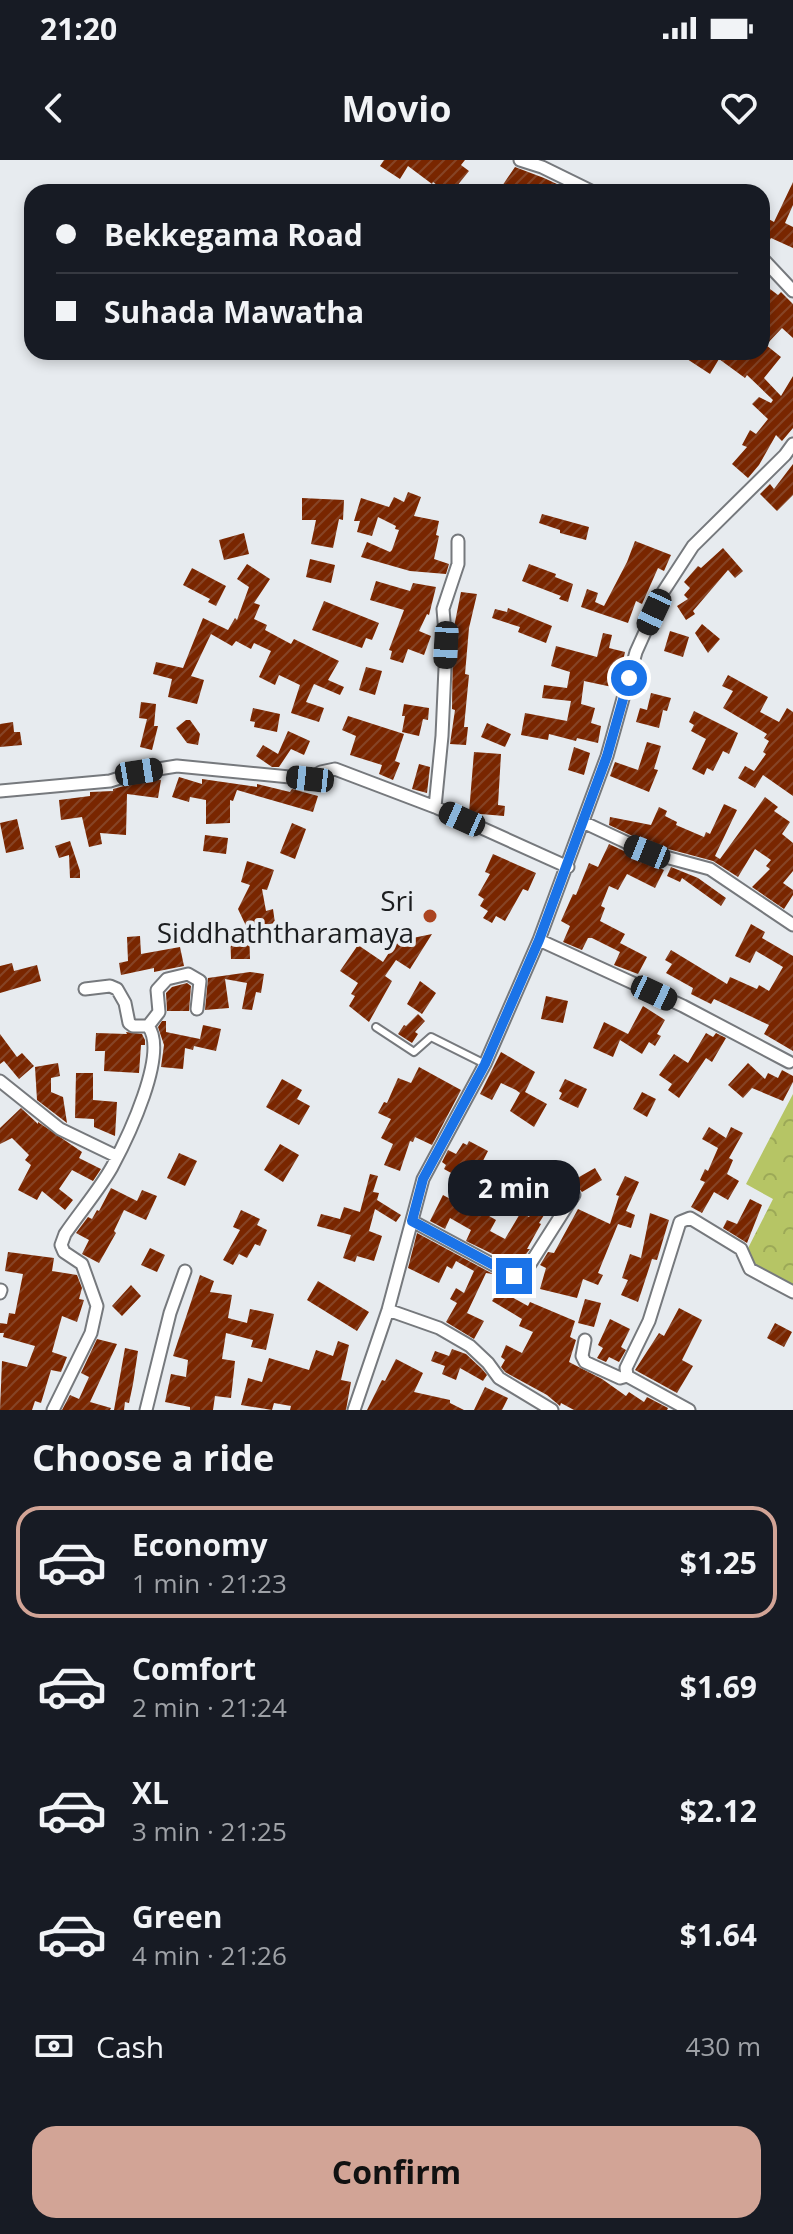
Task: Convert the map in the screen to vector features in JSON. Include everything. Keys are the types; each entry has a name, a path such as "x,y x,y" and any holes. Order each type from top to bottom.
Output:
{"street":[{"path":"520,160 577,184"},
{"path":"770,267 793,291"},
{"path":"354,1410 388,1310 423,1179 485,1064 539,940 585,823 636,652 663,592 693,546 793,444"},
{"path":"435,807 446,645 443,609 458,564 458,541"},
{"path":"0,791 110,781 139,772 177,766 310,779 321,772 335,769 435,807 568,867"},
{"path":"585,823 647,852 710,869 793,925"},
{"path":"539,940 683,1006 789,1062"},
{"path":"148,1026 159,1012 157,990 167,979 188,974 200,981 197,1009"},
{"path":"85,989 110,986 117,989 125,1003 129,1023 148,1026"},
{"path":"53,1410 91,1333 97,1306 82,1264 64,1252 61,1245 65,1234 112,1167 153,1071 153,1032 148,1026"},
{"path":"0,1081 60,1129 116,1156"},
{"path":"412,1221 514,1276 525,1272 574,1195"},
{"path":"627,1376 626,1368 649,1321 680,1222 690,1218 741,1249 750,1269 793,1292"},
{"path":"146,1410 170,1313 185,1271"},
{"path":"388,1310 439,1328 470,1346 499,1378 552,1410"},
{"path":"585,1340 582,1356 585,1362 620,1378 627,1376 689,1410"}],"lane":[{"path":"376,1027 414,1052 431,1037 485,1064"}],"green space":[{"path":"793,1094 793,1286 743,1258 773,1199 746,1184"}],"building":[{"path":"384,160 465,160 461,165 469,171 458,184 432,184 408,166 400,179 380,166"},
{"path":"515,167 557,184 503,184"},
{"path":"793,182 793,205 785,223 793,227 793,248 770,240 770,220 774,222"},
{"path":"770,289 778,295 781,292 793,304 793,338 782,328 770,341"},
{"path":"770,348 781,357 764,378 781,396 793,376 793,428 782,441 776,435 748,478 732,464 747,447 742,445 750,430 756,434 768,419 752,404 759,397 771,403 773,400 747,375 745,378 720,360 770,360"},
{"path":"689,360 718,360 710,374"},
{"path":"793,464 793,495 777,511 760,494 770,484 774,489"},
{"path":"408,492 421,497 414,516 439,521 434,559 449,564 446,574 410,571 361,557 367,542 390,552 399,530 378,517 372,536 357,532 360,521 354,521 361,498 389,507 394,497 404,502"},
{"path":"302,498 344,500 343,520 339,519 333,548 311,544 316,520 302,520"},
{"path":"542,514 589,527 586,540 539,523"},
{"path":"244,533 249,554 224,560 219,540"},
{"path":"635,541 671,555 664,571 658,568 642,604 636,601 628,623 581,607 587,589 598,593 595,602 604,606"},
{"path":"723,548 743,571 735,578 728,570 693,611 695,614 686,620 677,606 688,599 684,595 690,588 684,582 698,566 701,568"},
{"path":"310,559 335,565 331,583 306,577"},
{"path":"247,564 270,579 254,603 260,605 254,619 267,625 265,630 291,644 294,639 339,661 328,680 344,687 340,695 314,684 306,702 324,708 319,722 291,713 300,685 279,675 275,685 259,677 271,651 254,643 251,649 236,641 232,646 211,634 191,676 204,680 197,704 168,697 172,679 153,674 156,662 183,668 203,618 228,630 235,618 237,620 249,587 237,579"},
{"path":"529,564 573,584 568,602 559,599 561,596 522,581"},
{"path":"192,568 226,586 216,606 208,602 210,599 183,585"},
{"path":"376,581 410,591 413,583 436,587 429,615 419,631 431,636 424,655 408,649 403,663 390,659 392,651 389,650 404,610 370,600"},
{"path":"461,592 477,594 469,628 465,674 469,675 464,727 468,727 466,745 450,744 455,710 452,709 453,632"},
{"path":"324,601 379,623 372,640 366,638 362,648 312,630"},
{"path":"508,608 552,626 546,643 518,632 520,627 492,618 495,609 507,612"},
{"path":"702,624 720,639 708,653 695,633"},
{"path":"670,631 689,637 683,657 664,651"},
{"path":"603,633 612,635 609,648 625,652 617,688 584,681 581,704 595,708 591,723 601,726 598,743 549,734 548,740 521,735 525,713 567,721 571,701 542,698 544,685 567,688 570,672 551,666 556,646 597,657"},
{"path":"366,667 382,671 375,695 359,690"},
{"path":"728,675 768,697 760,712 779,722 787,708 793,712 793,796 763,775 755,788 738,778 745,766 754,771 766,754 763,752 769,741 764,738 767,734 723,708 733,691 722,686"},
{"path":"651,693 671,698 667,711 663,710 659,728 636,722 640,708 647,710"},
{"path":"141,702 156,704 154,726 158,726 152,750 140,747 147,719 139,718"},
{"path":"404,704 429,708 428,720 423,719 419,736 402,732"},
{"path":"253,708 280,714 277,732 254,727 255,722 250,721"},
{"path":"694,711 738,733 729,754 723,751 713,771 707,768 704,775 692,769 706,739 691,731 694,725 689,722"},
{"path":"348,716 404,734 395,761 400,763 393,780 379,774 382,765 350,755 356,736 342,730"},
{"path":"190,720 200,734 198,745 187,743 176,728"},
{"path":"13,722 14,732 20,732 22,745 0,747 0,724"},
{"path":"487,723 511,734 505,747 481,737"},
{"path":"288,731 310,741 304,755 291,749 279,767 272,767 256,756 263,745 278,754"},
{"path":"647,742 661,746 654,769 658,770 649,792 610,776 615,762 638,770"},
{"path":"574,747 590,753 584,775 568,770"},
{"path":"474,752 501,754 498,805 505,806 504,816 469,813"},
{"path":"419,764 430,767 427,793 412,789"},
{"path":"179,777 202,784 202,779 257,787 257,784 318,796 313,812 237,790 233,801 230,800 230,823 206,824 206,800 190,797 189,802 172,797"},
{"path":"150,779 161,780 158,798 127,794 126,835 100,833 102,844 89,847 82,817 61,820 59,800 90,796 90,792 113,791"},
{"path":"765,797 778,807 774,811 790,822 782,834 793,843 793,871 783,883 793,890 793,895 784,909 752,887 770,869 766,866 771,860 755,849 738,877 713,861 650,844 609,825 610,817 651,825 659,807 667,811 665,816 677,822 676,825 704,837 706,832 710,834 724,804 737,810 715,856 720,859"},
{"path":"17,819 24,849 6,853 0,823"},
{"path":"292,823 306,829 295,859 280,853"},
{"path":"205,835 228,838 226,854 203,851"},
{"path":"70,841 80,878 70,878 69,855 59,858 55,846"},
{"path":"609,844 664,870 655,888 627,874 618,890 609,886 601,906 605,908 600,921 625,934 620,943 647,957 638,974 614,965 620,952 592,938 588,938 582,950 563,942 570,926 561,921 573,894 576,895 589,863 598,867"},
{"path":"493,854 536,873 528,891 523,889 505,921 496,916 492,923 483,918 488,911 480,906 484,899 478,895 490,874 485,872"},
{"path":"247,861 274,870 267,890 262,889 266,911 273,909 275,923 247,928 238,909 250,885 241,882"},
{"path":"671,867 698,878 726,898 721,906 682,878 680,882 667,876"},
{"path":"751,924 765,932 762,938 793,956 793,1051 764,1034 769,1025 714,999 711,1004 691,994 693,988 666,973 672,964 665,960 671,950 727,984 730,977 769,991 783,967 756,951 750,963 735,956"},
{"path":"230,929 249,929 250,959 231,959"},
{"path":"401,934 408,939 432,934 410,969 396,960 385,976 392,981 369,1022 349,1006 355,996 351,994 358,983 340,971 358,945 383,962"},
{"path":"140,936 141,954 180,947 184,966 121,975 119,963 128,961 127,937"},
{"path":"12,963 14,971 37,965 41,981 0,993 0,966"},
{"path":"250,972 264,974 261,993 256,992 252,1010 242,1009 247,983 225,979 229,1008 205,1010 208,978"},
{"path":"420,981 436,993 422,1014 407,1004"},
{"path":"187,983 191,986 189,1011 167,1011 166,993 172,987"},
{"path":"546,996 568,1001 563,1023 541,1019"},
{"path":"643,1006 665,1020 657,1034 661,1036 655,1046 649,1042 642,1054 620,1040 613,1057 593,1048 604,1022 628,1034"},
{"path":"418,1014 425,1021 415,1032 418,1034 412,1043 398,1034"},
{"path":"166,1021 166,1032 200,1039 203,1025 221,1029 216,1051 194,1046 193,1050 185,1048 183,1069 161,1067 164,1045 158,1027"},
{"path":"96,1033 142,1034 145,1040 145,1045 141,1045 139,1073 104,1071 105,1051 95,1051"},
{"path":"706,1033 713,1037 716,1033 726,1038 712,1062 706,1058 679,1098 668,1090 672,1084 659,1075 674,1054 688,1063"},
{"path":"0,1034 17,1057 22,1053 34,1066 19,1079 4,1061 0,1064"},
{"path":"501,1052 535,1072 525,1092 547,1104 534,1127 510,1111 520,1093 516,1090 501,1083 492,1100 480,1094"},
{"path":"58,1063 60,1076 51,1078 51,1092 63,1097 67,1123 37,1100 35,1067"},
{"path":"748,1063 765,1079 768,1073 778,1078 782,1070 793,1076 783,1101 752,1088 743,1098 728,1085"},
{"path":"419,1067 461,1090 432,1145 415,1137 413,1142 410,1141 400,1171 384,1165 393,1144 381,1138 391,1119 378,1113 384,1102 387,1103 398,1078 411,1083"},
{"path":"76,1073 93,1073 93,1100 117,1102 115,1136 94,1127 94,1119 75,1118"},
{"path":"282,1079 302,1090 297,1099 310,1106 299,1125 266,1107"},
{"path":"565,1079 587,1089 578,1108 559,1099"},
{"path":"642,1092 656,1099 647,1117 633,1109"},
{"path":"21,1108 38,1124 82,1152 79,1158 101,1169 93,1181 72,1170 59,1189 73,1200 65,1210 42,1191 37,1200 18,1190 31,1165 25,1160 29,1155 12,1138 0,1144 0,1128"},
{"path":"709,1127 726,1138 731,1127 743,1133 729,1158 733,1160 727,1174 739,1181 728,1200 714,1192 702,1213 691,1207 705,1182 700,1180 705,1169 708,1171 718,1148 702,1139"},
{"path":"469,1141 488,1151 471,1184 444,1169 446,1165 442,1162 448,1150 456,1154 463,1143 467,1145"},
{"path":"280,1144 299,1155 283,1182 264,1170"},
{"path":"179,1153 197,1161 185,1186 167,1178"},
{"path":"595,1168 602,1180 582,1192 572,1181"},
{"path":"370,1174 378,1176 373,1192 379,1193 377,1200 401,1215 396,1222 375,1209 369,1231 382,1236 374,1261 357,1256 355,1262 343,1258 351,1235 317,1226 321,1214 340,1219 344,1207 360,1212"},
{"path":"625,1176 639,1182 626,1211 635,1215 631,1228 618,1224 598,1273 603,1275 598,1285 583,1279 577,1298 540,1289 546,1268 540,1265 548,1252 554,1253 578,1209 610,1224 619,1196 616,1195"},
{"path":"548,1187 558,1193 539,1223 527,1249 530,1249 517,1266 466,1241 471,1230 450,1218 445,1229 430,1221 443,1195 463,1206 465,1202 496,1220 490,1231 505,1239 521,1212 529,1217"},
{"path":"111,1188 137,1201 142,1190 157,1196 146,1220 124,1210 114,1231 116,1233 99,1263 82,1254 89,1240 76,1233 88,1217 92,1219 99,1211"},
{"path":"750,1199 762,1205 747,1243 723,1228 727,1220 737,1224"},
{"path":"241,1210 260,1219 257,1225 267,1230 260,1246 255,1244 247,1258 239,1254 233,1265 223,1260 240,1230 233,1227"},
{"path":"650,1213 669,1220 657,1260 652,1259 638,1302 621,1295 628,1280 622,1278 630,1254 641,1258"},
{"path":"417,1233 493,1274 486,1273 467,1313 484,1321 474,1339 446,1322 457,1303 450,1299 456,1288 464,1293 474,1271 456,1261 452,1269 447,1266 439,1283 408,1268"},
{"path":"150,1248 165,1255 157,1272 141,1265"},
{"path":"8,1252 54,1258 52,1271 77,1275 82,1288 79,1299 84,1300 77,1322 62,1316 52,1352 67,1357 61,1372 51,1370 41,1403 35,1401 32,1410 0,1410 2,1361 27,1367 35,1346 3,1337 4,1333 0,1333 0,1323 7,1324 9,1313 15,1314 23,1274 5,1271"},
{"path":"200,1275 214,1281 210,1292 232,1295 228,1318 247,1323 250,1309 274,1314 266,1350 251,1347 253,1340 226,1333 222,1359 235,1361 231,1398 215,1396 213,1410 190,1410 190,1407 165,1402 171,1374 186,1377 188,1360 173,1356"},
{"path":"318,1281 369,1312 357,1331 307,1300"},
{"path":"131,1285 141,1296 122,1316 112,1306"},
{"path":"499,1290 528,1306 530,1302 575,1321 570,1337 576,1340 569,1362 626,1396 629,1392 644,1402 647,1397 667,1410 574,1410 561,1403 560,1406 547,1395 505,1372 501,1367 505,1360 501,1357 506,1345 522,1353 533,1332 519,1326 522,1319 492,1301"},
{"path":"585,1299 601,1303 594,1327 578,1323"},
{"path":"679,1308 702,1320 682,1360 693,1366 677,1393 635,1370 659,1333 664,1336"},
{"path":"610,1319 630,1329 621,1347 626,1350 619,1362 609,1357 606,1362 597,1358 603,1348 598,1345"},
{"path":"775,1323 792,1332 784,1347 767,1338"},
{"path":"97,1339 117,1344 90,1402 111,1408 62,1410 70,1395 79,1399 89,1377 81,1373"},
{"path":"338,1341 349,1345 341,1380 351,1382 346,1410 290,1410 291,1406 274,1403 272,1410 241,1405 248,1378 262,1382 269,1358 309,1370 316,1350 333,1356"},
{"path":"125,1348 138,1351 133,1384 129,1403 125,1402 124,1410 114,1410"},
{"path":"452,1349 466,1354 482,1369 487,1375 483,1381 460,1368 456,1380 442,1374 445,1366 431,1361 435,1351 449,1356"},
{"path":"396,1359 423,1373 414,1392 450,1400 450,1403 464,1410 367,1410"},
{"path":"485,1387 508,1398 502,1410 474,1410"}],"place":[{"name":"Sri Siddhaththaramaya","path":"430,916"}],"route":[{"path":"514,1276 412,1221 423,1179 485,1064 539,940 585,823 629,678"}]}
